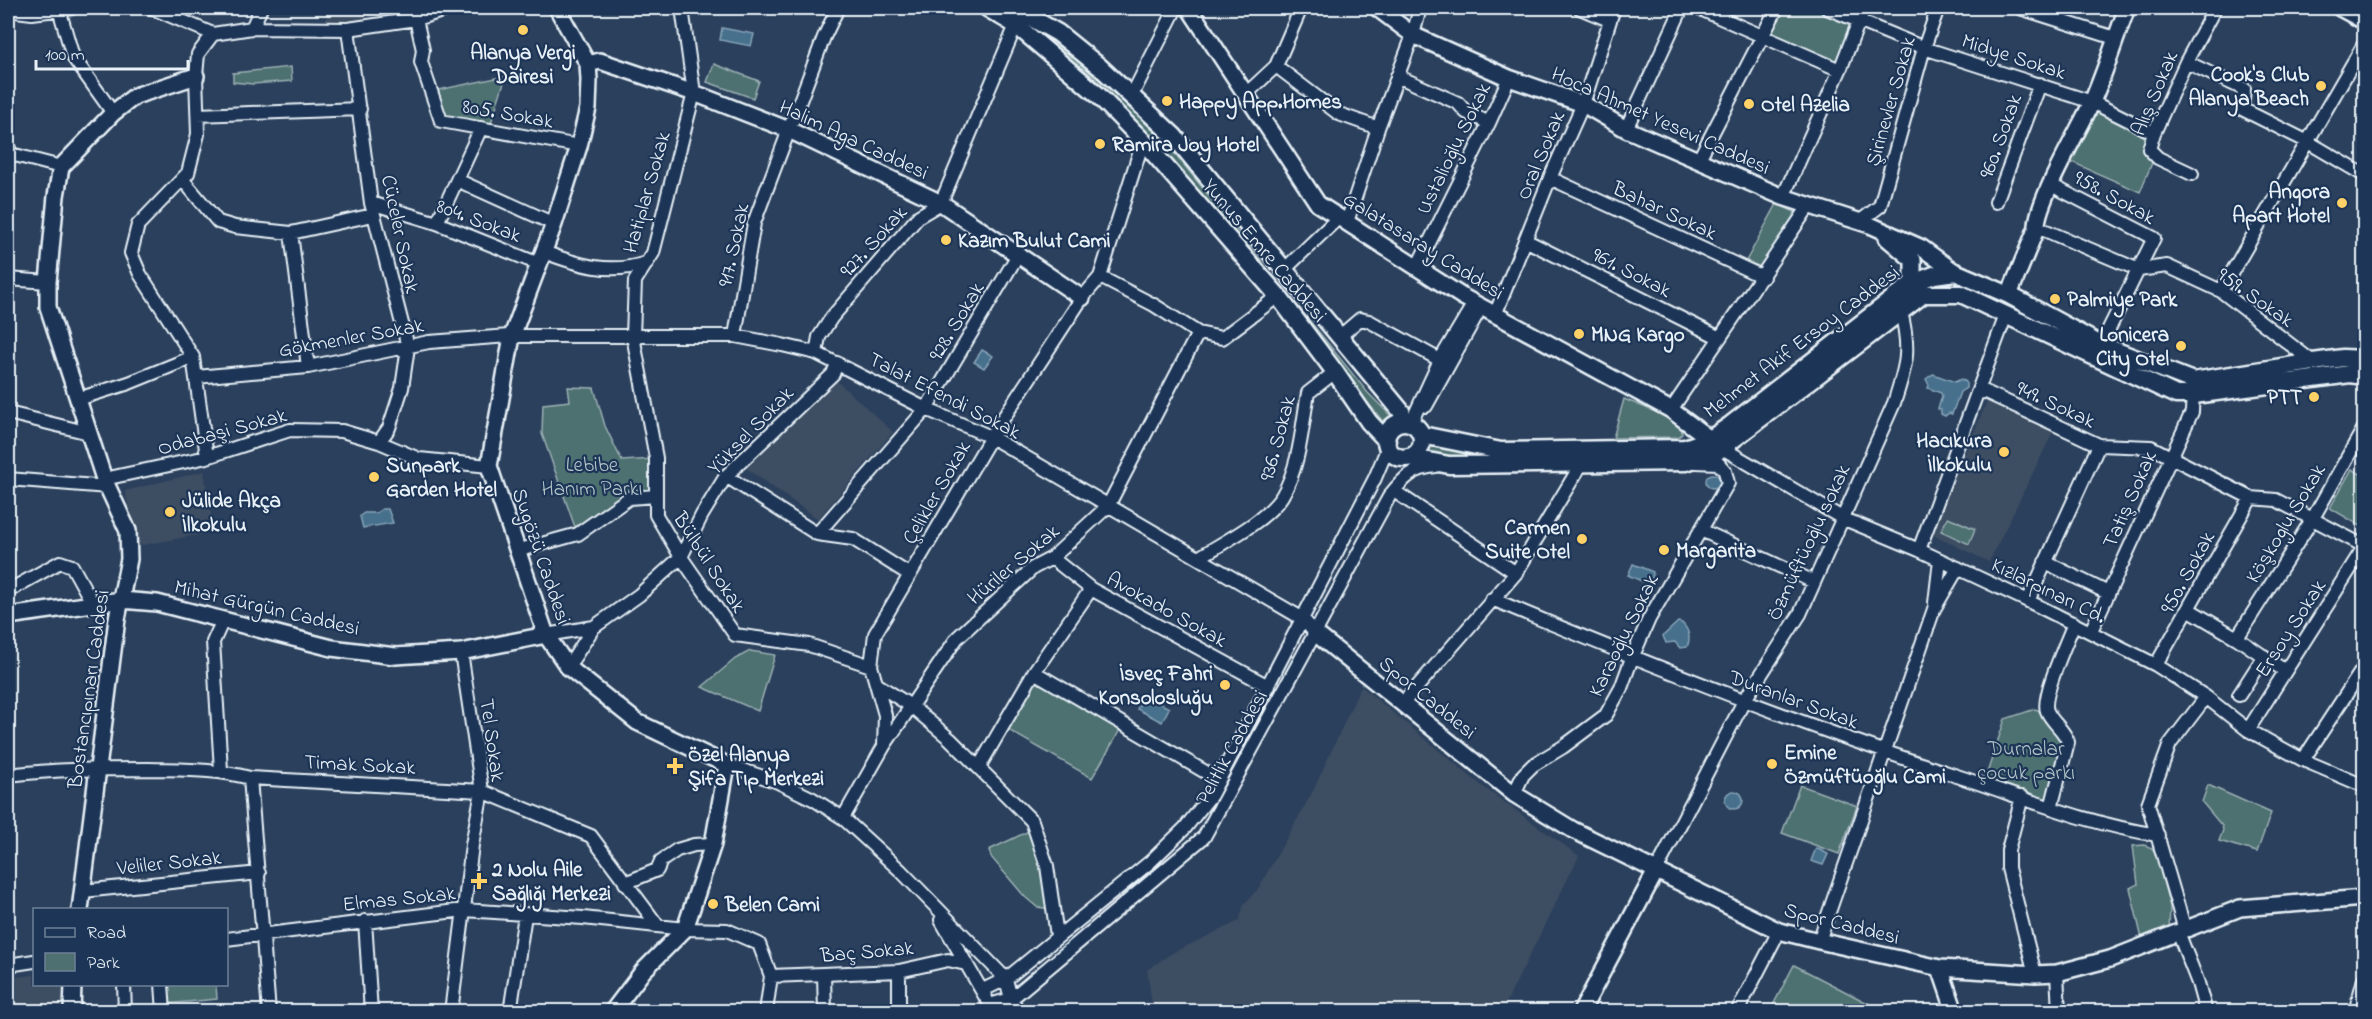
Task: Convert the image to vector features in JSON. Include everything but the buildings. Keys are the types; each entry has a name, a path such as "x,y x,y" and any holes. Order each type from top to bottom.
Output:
{"main road":[{"name":"Yunus Emre Caddesi","path":"987,8 1016,26 1098,95 1143,141 1278,296 1387,444"},
{"name":"Yunus Emre Caddesi","path":"1014,8 1058,33 1100,67 1174,136 1413,427"},
{"name":"Mehmet Akif Ersoy Caddesi","path":"1413,427 1500,452 1685,448 1716,444 1729,426 1913,283 1934,275 1955,272 2009,295 2101,345 2193,388 2350,374 2364,370"},
{"name":"Mehmet Akif Ersoy Caddesi","path":"1449,465 1686,462 1716,444 1924,294 1961,294 2176,394 2193,388 2313,362 2343,358 2364,370"},
{"path":"1408,457 1418,452 1421,447 1413,427 1399,423 1390,430 1387,444 1398,457 1449,465"}],"street":[{"path":"8,10 32,13 72,8"},
{"path":"152,8 213,34 252,28 348,29 416,13 452,8"},
{"path":"252,28 261,8"},
{"name":"Sugözü Caddesi","path":"556,8 588,64 588,108 579,146 554,224 512,336 489,466 516,552 546,635 568,668 637,722 727,765"},
{"path":"682,8 694,93"},
{"name":"917. Sokak","path":"735,336 754,223 824,37 838,8"},
{"path":"1131,97 1176,8"},
{"path":"1246,94 1276,66 1301,8"},
{"name":"Hoca Ahmet Yesevi Caddesi","path":"1377,8 1413,35 1509,78 1583,104 1626,129 1783,197 1886,232 1922,248 1955,272"},
{"path":"1284,270 1343,219 1413,35 1420,8"},
{"path":"1580,8 1609,20"},
{"name":"Oral Sokak","path":"1413,427 1525,240 1583,104 1614,8"},
{"path":"1626,129 1682,8"},
{"path":"1698,8 1840,70"},
{"path":"1698,161 1777,8"},
{"name":"Midye Sokak","path":"1827,8 1924,48 2092,102 2154,133"},
{"path":"1783,197 1840,70 1864,8"},
{"name":"Şirinevler Sokak","path":"1886,232 1880,206 1924,48 1938,8"},
{"path":"2020,8 2115,38"},
{"path":"2009,295 2037,227 2037,220 2051,184 2092,102 2127,8"},
{"name":"Alış Sokak","path":"2192,174 2153,154 2149,149 2186,62 2215,8"},
{"path":"2340,8 2364,21"},
{"path":"58,9 73,57 113,113"},
{"name":"Galatasaray Caddesi","path":"1195,11 1318,204 1483,308 1671,410 1716,444"},
{"name":"805. Sokak","path":"416,13 423,50 421,62 441,121 579,146"},
{"path":"941,203 1016,26"},
{"name":"Cüceler Sokak","path":"348,29 372,209 408,347 402,388 389,428 379,442"},
{"path":"207,457 193,357 140,273 131,253 138,225 188,173 198,134 196,76 198,54 213,34"},
{"path":"2221,291 2364,44"},
{"name":"Halim Aga Caddesi","path":"588,64 600,61 694,93 789,130 941,203 1019,253 1082,298"},
{"path":"2186,62 2244,89 2242,109 2308,142 2364,176"},
{"path":"1276,66 1339,114 1378,128"},
{"path":"9,151 61,167 113,113 135,96 196,76"},
{"path":"1397,76 1458,103 1466,112 1489,123"},
{"name":"Ustalioğlu Sokak","path":"1417,267 1509,78"},
{"name":"960. Sokak","path":"1996,202 2040,84"},
{"name":"Hatiplar Sokak","path":"633,336 635,281 653,253 694,93"},
{"path":"198,115 360,109"},
{"path":"436,223 481,128"},
{"name":"Çelikler Sokak","path":"884,746 885,715 871,666 874,634 991,437 1082,298 1100,278 1143,141"},
{"name":"Bostancıpınarı Caddesi","path":"61,167 48,282 48,307 106,483 129,531 129,559 120,600 80,908"},
{"name":"Bahar Sokak","path":"1550,178 1763,277"},
{"path":"183,180 219,222 236,228 291,233 372,209"},
{"path":"457,180 554,224"},
{"name":"958. Sokak","path":"2051,184 2154,238 2101,345"},
{"name":"927. Sokak","path":"816,353 819,337 832,316 919,216 941,203"},
{"path":"1671,410 1809,206"},
{"path":"1865,224 1880,206"},
{"name":"804. Sokak","path":"372,209 436,223 542,258 612,270 631,268 646,263"},
{"name":"Hoca Ahmet Yesevi Caddesi","path":"1865,224 1913,260 1913,283"},
{"path":"2037,227 2139,270"},
{"path":"291,233 308,367"},
{"name":"961. Sokak","path":"1525,240 1720,338"},
{"name":"928. Sokak","path":"817,534 926,409 1019,253"},
{"name":"959. Sokak","path":"2139,270 2167,266 2221,291 2313,362"},
{"path":"1100,278 1154,305 1198,333 1222,338 1278,296"},
{"path":"8,279 48,282"},
{"name":"Oral Sokak","path":"1413,427 1440,360 1483,308"},
{"name":"Özmüftüoğlu sokak","path":"1656,871 1744,701 1800,614 1894,403 1905,368 1908,338 1901,312"},
{"path":"1919,550 2007,315"},
{"path":"1339,337 1360,319 1369,321 1440,360"},
{"name":"Hüriler Sokak","path":"843,818 884,746 957,638 1033,568 1052,558 1108,506 1198,333"},
{"name":"Talat Efendi Sokak","path":"512,336 735,336 816,353 926,409 991,437 1303,619 1315,633"},
{"name":"Gökmenler Sokak","path":"196,377 308,367 429,342 512,336"},
{"name":"Bülbül Sokak","path":"633,336 656,459 656,515 681,557 735,635 809,645 871,666"},
{"path":"78,399 129,383 193,357"},
{"name":"Yüksel Sokak","path":"568,668 594,627 639,594 681,557 702,515 726,476 833,374 837,363"},
{"name":"936. Sokak","path":"1200,557 1261,518 1281,497 1295,462 1308,393 1335,372"},
{"name":"Tatiş Sokak","path":"2091,632 2170,455 2192,412 2193,388"},
{"name":"949. Sokak","path":"1979,389 2099,445 2151,447 2251,498 2276,500 2313,518"},
{"path":"8,413 89,433"},
{"name":"Köşkoglu Sokak","path":"2237,638 2313,518 2364,428"},
{"name":"Odabaşi Sokak","path":"8,479 106,483 207,457 290,430 342,431 379,442 419,459 489,466"},
{"name":"Pelitlik Caddesi","path":"983,990 1006,979 1150,862 1185,828 1211,795 1375,478 1387,444"},
{"name":"Kızlarpınarı Cd.","path":"1716,444 1842,518 1958,568 2156,665 2206,697 2248,730 2303,760 2364,786"},
{"path":"2028,601 2099,445"},
{"name":"Karaoğlu Sokak","path":"1514,794 1523,775 1533,765 1563,747 1606,715 1621,688 1649,619 1728,483 1725,471 1718,463 1686,462"},
{"path":"1403,703 1516,573 1582,463"},
{"name":"Pelitlik Caddesi","path":"990,1008 1011,999 1204,837 1394,491 1403,479 1421,467 1449,465"},
{"path":"726,476 817,534 853,539 909,575"},
{"path":"1394,491 1516,573"},
{"path":"516,552 578,534 629,498 656,496"},
{"name":"950. Sokak","path":"2156,665 2251,498"},
{"path":"2313,518 2364,546"},
{"path":"1701,530 1814,582"},
{"name":"Ersoy Sokak","path":"2248,730 2364,546"},
{"name":"Avokado Sokak","path":"1052,558 1091,589 1268,686"},
{"path":"1934,609 1940,560"},
{"path":"8,591 60,562 72,566 93,604"},
{"path":"2045,562 2108,593"},
{"path":"1820,941 1934,609 1958,568"},
{"path":"979,767 1034,672 1091,589"},
{"name":"Duranlar Sokak","path":"1492,599 1632,658 1885,753 2124,830 2158,835"},
{"name":"Mihat Gürgün Caddesi","path":"8,616 120,600 157,603 332,648 395,656 461,652 546,635"},
{"path":"2188,609 2286,671"},
{"path":"221,770 213,642 222,620"},
{"path":"2050,807 2068,742 2065,732 2047,711 2046,702 2054,674 2074,623"},
{"name":"Yüksel Sokak","path":"546,635 594,627"},
{"name":"Spor Caddesi","path":"1315,633 1514,794 1574,830 1779,931 1940,968 2035,974 2057,973 2110,959 2240,908 2364,898"},
{"name":"Tel Sokak","path":"451,1011 482,791 461,652"},
{"path":"2239,695 2264,656"},
{"path":"2303,760 2364,667"},
{"path":"1034,672 1219,780"},
{"path":"878,685 911,706 979,767 1032,821 1047,866 1057,936"},
{"path":"2206,697 2170,744 2148,804 2158,835 2181,931 2206,1011"},
{"path":"612,1011 643,971 685,929 713,844 727,765 778,782 813,799 843,818 902,871 1006,979 1011,999 1019,1011"},
{"name":"Timak Sokak","path":"8,775 98,768 221,770 250,778 482,791 591,836 657,926"},
{"path":"250,778 264,935 268,1011"},
{"path":"2022,797 2008,850 2008,868 2035,974"},
{"path":"625,883 657,870 661,861 677,850 694,844 713,844"},
{"path":"1581,1011 1656,871"},
{"name":"Veliler Sokak","path":"83,891 259,873"},
{"path":"930,901 983,990 990,1008"},
{"name":"Elmas Sokak","path":"228,939 464,910 583,918 685,929 727,930 759,944 771,976"},
{"path":"510,1011 525,915"},
{"path":"365,921 371,1011"},
{"path":"1737,1011 1779,931"},
{"name":"Baç Sokak","path":"771,976 899,971 948,960 966,964"},
{"path":"8,965 33,962"},
{"path":"1940,968 1955,1011"},
{"path":"899,971 899,1011"},
{"path":"2057,973 2059,1011"},
{"path":"824,975 825,1011"},
{"path":"766,1011 771,976"},
{"path":"2355,1011 2364,979"},
{"path":"72,1011 73,986"},
{"path":"124,986 125,1011"},
{"path":"162,986 164,1011"}],"shaded area":[{"path":"327,8 364,8 365,21 326,26"},
{"path":"722,28 754,34 751,46 720,40"},
{"path":"982,350 993,356 984,368 974,362"},
{"path":"1933,374 1955,382 1961,379 1966,382 1966,388 1960,392 1952,414 1945,416 1941,414 1941,410 1938,409 1941,393 1928,388 1926,379"},
{"path":"837,381 893,432 818,519 746,468"},
{"path":"1988,399 2053,432 1989,562 1931,534"},
{"name":"Jülide Akça İlkokulu","path":"204,471 214,532 137,546 125,491"},
{"path":"1710,474 1716,474 1720,481 1716,488 1710,488 1706,484 1706,478"},
{"path":"382,509 388,509 393,523 363,528 360,516 364,513 376,513"},
{"path":"1633,564 1653,572 1652,581 1648,584 1628,575"},
{"path":"1678,622 1682,623 1688,631 1687,647 1680,648 1675,642 1666,643 1663,636"},
{"path":"1361,686 1482,786 1579,856 1502,1011 1153,1011 1147,970 1172,953 1239,921 1244,904 1258,889 1313,791"},
{"path":"1145,695 1169,708 1162,722 1137,709"},
{"path":"1734,791 1740,794 1743,800 1740,806 1734,809 1728,806 1725,800 1728,794"},
{"path":"1816,848 1828,854 1823,865 1811,861"},
{"path":"33,975 33,986 63,986 63,1011 8,1011 8,978"}],"green space":[{"path":"1002,8 1045,33 1101,75 1176,155 1368,393 1396,421 1389,429 1201,196 1092,75"},
{"path":"1779,8 1820,8 1855,24 1839,66 1766,33"},
{"path":"714,64 759,81 753,98 707,82"},
{"path":"291,67 292,81 253,84 233,82 233,73"},
{"path":"506,76 490,126 446,118 438,90"},
{"path":"2093,106 2153,133 2154,158 2140,192 2067,160"},
{"path":"1777,204 1797,213 1763,268 1746,261"},
{"name":"Lebibe Hanım Parkı","path":"568,387 594,388 605,426 622,461 653,459 653,493 576,530 542,434 543,404 570,401"},
{"path":"1624,399 1671,418 1682,429 1682,434 1678,437 1613,438"},
{"path":"1423,442 1441,449 1483,454 1680,453 1484,460 1421,456"},
{"path":"2352,469 2364,476 2364,528 2330,508"},
{"path":"1948,517 1975,529 1969,544 1941,531"},
{"path":"750,651 775,655 758,711 702,687 735,659"},
{"path":"1035,676 1122,727 1092,778 1005,728"},
{"name":"Durnalar çocuk parkı","path":"2035,709 2045,713 2065,742 2049,803 1984,782 2005,719"},
{"path":"1800,785 1857,806 1839,854 1782,833"},
{"path":"2208,785 2271,813 2257,852 2219,841 2222,826 2202,802"},
{"path":"1033,829 1051,909 1037,907 1025,897 991,857 989,850"},
{"path":"2144,845 2152,848 2156,854 2170,907 2169,930 2142,939 2130,888 2138,884 2133,846"},
{"path":"1794,965 1883,1011 1770,1011"},
{"path":"164,986 216,986 217,999 166,1004"}],"place":[{"name":"Alanya Vergi Dairesi","path":"523,30"},
{"name":"Cook's Club Alanya Beach","path":"2321,86"},
{"name":"Happy App.Homes","path":"1167,101"},
{"name":"Otel Azelia","path":"1749,104"},
{"name":"Ramira Joy Hotel","path":"1100,144"},
{"name":"Angora Apart Hotel","path":"2342,203"},
{"name":"Kazım Bulut Cami","path":"946,240"},
{"name":"Palmiye Park","path":"2055,299"},
{"name":"MNG Kargo","path":"1579,334"},
{"name":"Lonicera City Otel","path":"2181,346"},
{"name":"PTT","path":"2314,397"},
{"name":"Hacıkura İlkokulu","path":"2004,452"},
{"name":"Sunpark Garden Hotel","path":"374,477"},
{"name":"Jülide Akça İlkokulu","path":"170,512"},
{"name":"Carmen Suite Otel","path":"1582,539"},
{"name":"Margarita","path":"1664,550"},
{"name":"İsveç Fahri Konsolosluğu","path":"1225,685"},
{"name":"Emine Özmüftüoğlu Cami","path":"1772,764"},
{"name":"Özel Alanya Şifa Tıp Merkezi","path":"675,766"},
{"name":"2 Nolu Aile Sağlığı Merkezi","path":"479,881"},
{"name":"Belen Cami","path":"713,904"}]}
